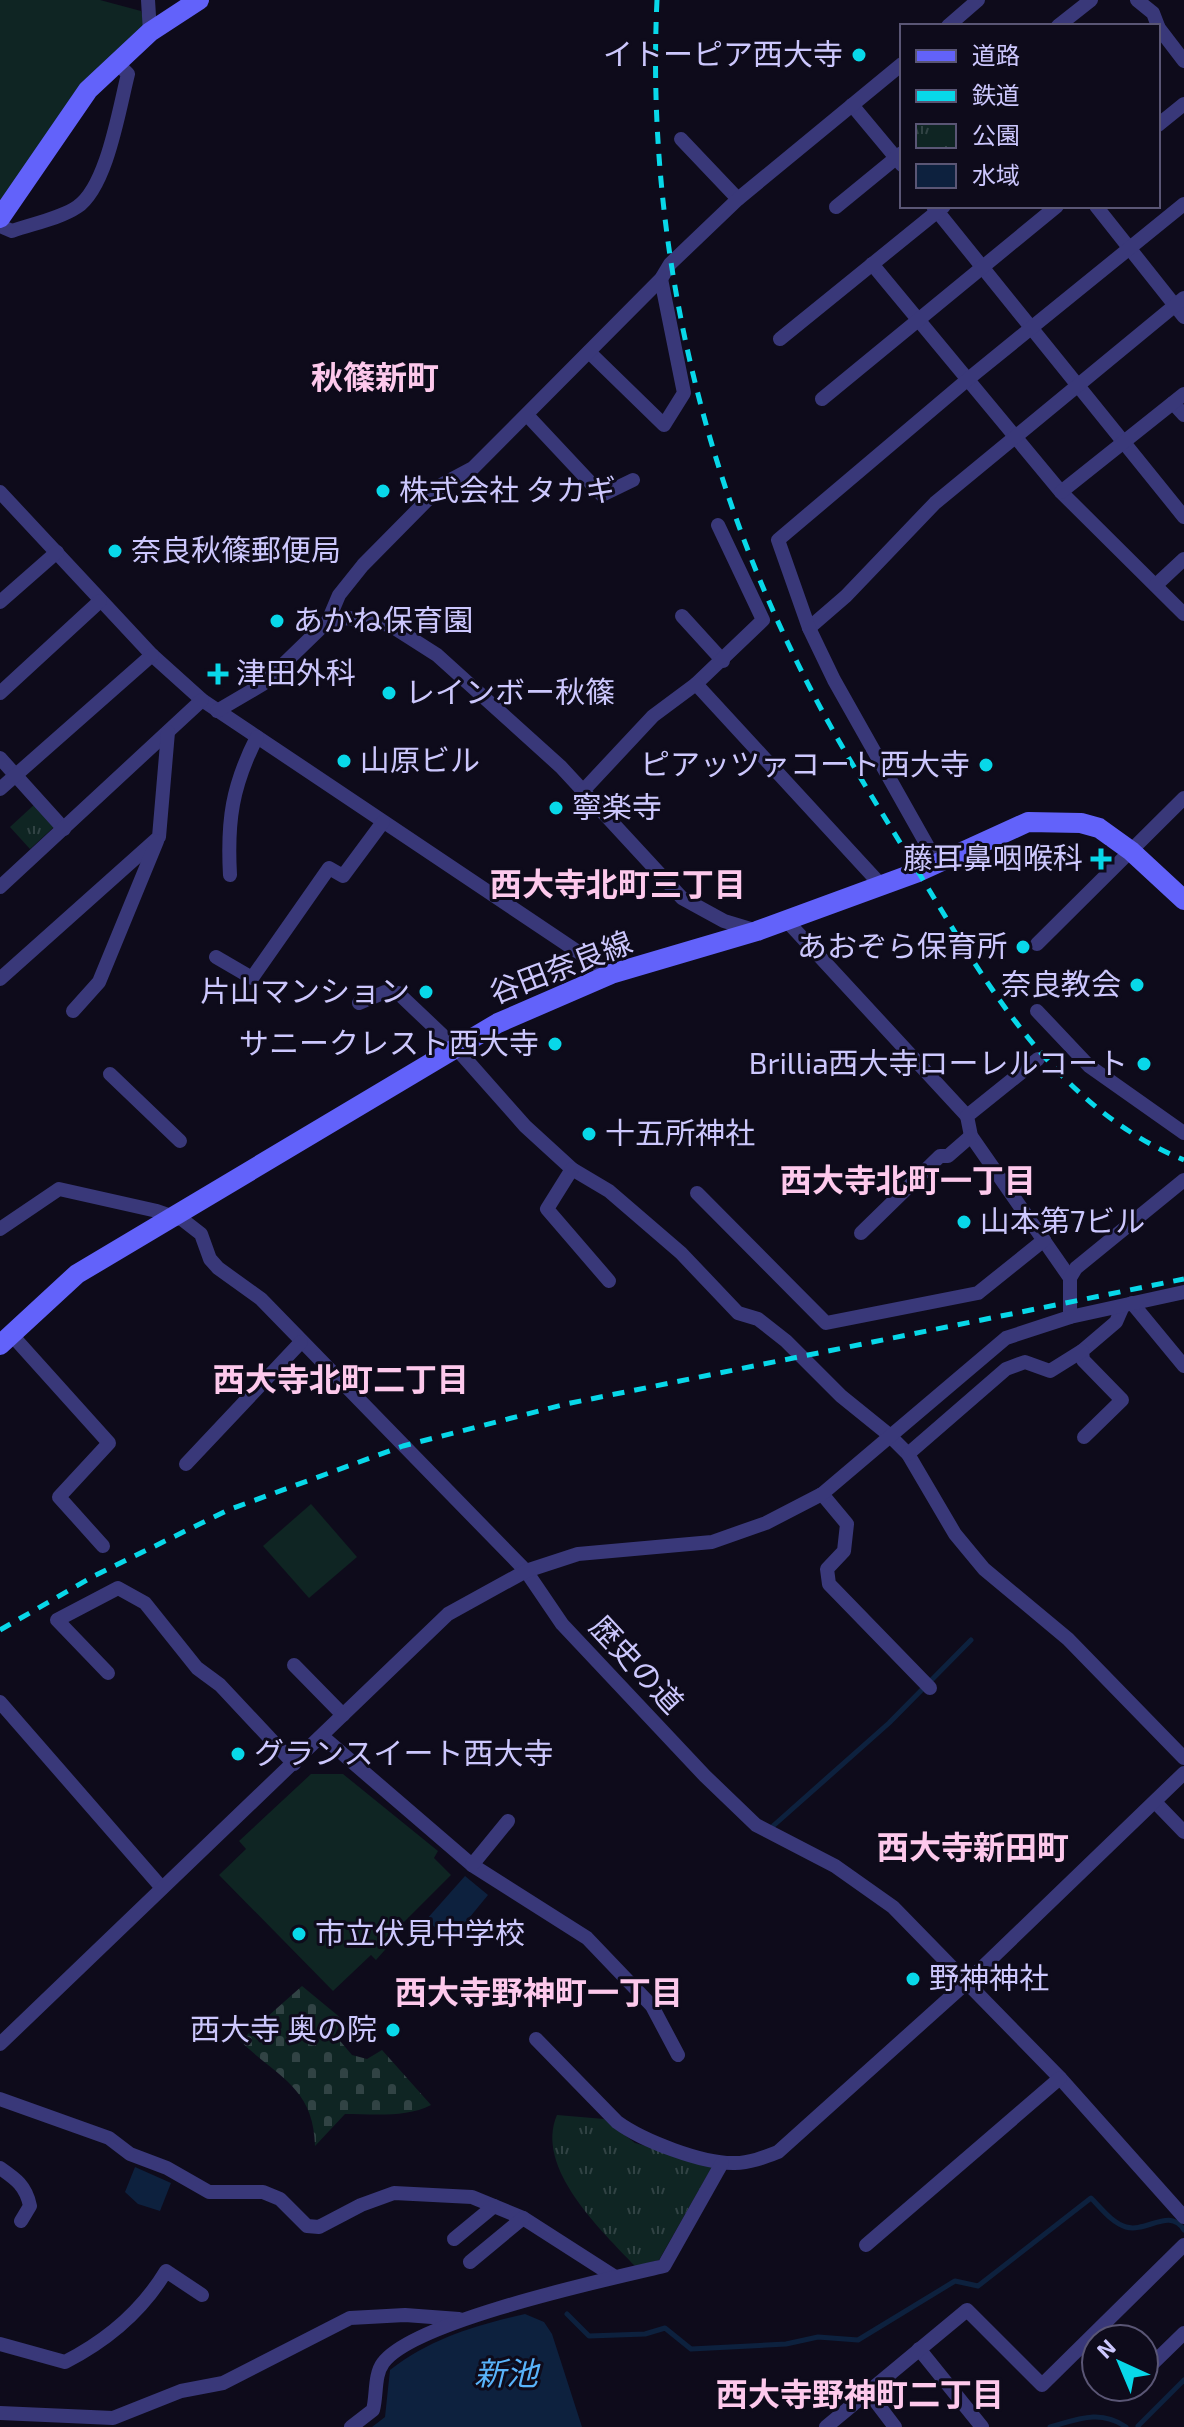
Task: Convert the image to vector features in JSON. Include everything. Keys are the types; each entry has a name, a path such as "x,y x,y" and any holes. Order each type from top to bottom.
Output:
{"main road":[{"path":"0,218 88,90 150,32 199,0"},
{"name":"谷田奈良線","path":"5,1339 77,1274 173,1216 498,1023 611,974 757,931 881,885 1028,822 1081,823 1099,828 1131,851 1184,900"}],"street":[{"path":"148,0 150,32"},
{"path":"950,24 978,0"},
{"path":"1061,24 1091,0"},
{"path":"1137,0 1153,13 1156,24"},
{"path":"1160,32 1184,61"},
{"path":"0,226 12,231 77,207 93,188 104,164 128,74 117,63"},
{"path":"217,711 263,684 328,621 339,595 363,565 443,484 473,468 661,279 670,264 738,199 900,66"},
{"path":"1160,123 1184,104"},
{"path":"836,207 900,159 852,105"},
{"path":"681,139 738,199"},
{"path":"936,861 889,781 809,628 778,540 967,380 1184,204"},
{"path":"780,339 938,208 1184,517"},
{"path":"822,399 1055,208"},
{"path":"809,628 846,596 935,503 1077,384 1181,307 1098,208"},
{"path":"872,264 1061,492 1184,614"},
{"path":"589,352 664,425 684,393 661,279"},
{"path":"1061,492 1178,398 1184,415"},
{"path":"527,415 602,495 633,480"},
{"path":"2,499 57,552 152,655 202,700 611,974"},
{"path":"581,793 653,716 723,661 763,620 718,525"},
{"path":"0,602 57,552"},
{"path":"1156,585 1184,559"},
{"path":"0,693 100,601"},
{"path":"682,616 723,661"},
{"path":"328,621 349,618 370,620 412,636 561,767 581,793 682,898 716,917 757,931"},
{"path":"0,789 152,655"},
{"path":"696,684 881,885"},
{"path":"0,887 202,700"},
{"path":"73,1011 99,982 159,837 168,732"},
{"path":"230,875 228,845 237,775 257,737"},
{"path":"0,758 64,829"},
{"path":"1037,944 1184,798"},
{"path":"216,957 252,978 329,868 343,876 383,822"},
{"path":"0,979 159,837"},
{"path":"785,919 967,1116 971,1136 1070,1278"},
{"path":"359,1003 385,992 398,993 456,1048 525,1126 572,1169 609,1191 681,1253 738,1313 758,1319 786,1341 841,1396 888,1434 908,1454 955,1534 984,1569 1068,1639 1184,1758"},
{"path":"1037,1011 1089,1066 1184,1133"},
{"path":"967,1116 1038,1059"},
{"path":"110,1074 180,1141"},
{"path":"861,1233 940,1156 948,1156 971,1136"},
{"path":"572,1169 547,1209 609,1281"},
{"path":"1070,1317 1070,1278 1076,1268 1184,1180"},
{"name":"歴史の道","path":"0,1229 59,1189 173,1216 201,1234 210,1259 218,1268 261,1299 526,1571 562,1624 605,1674 733,1804 756,1825 835,1866 893,1907 1181,2206"},
{"path":"697,1193 826,1323 978,1293 1044,1240"},
{"path":"0,2044 448,1614 526,1571 578,1554 712,1542 766,1523 822,1494 888,1434 1006,1338 1070,1317 1184,1292"},
{"path":"908,1454 1006,1369 1025,1362 1050,1371 1082,1351 1116,1322 1127,1304"},
{"path":"1127,1304 1184,1366"},
{"path":"5,1339 109,1443 59,1497 103,1546"},
{"path":"186,1464 301,1342"},
{"path":"1082,1351 1083,1360 1122,1400 1084,1437"},
{"path":"822,1494 847,1524 844,1551 827,1569 829,1584 926,1684"},
{"path":"108,1673 57,1620 118,1588 145,1603 197,1668 220,1685 294,1764"},
{"path":"294,1665 343,1715"},
{"path":"0,1702 162,1888"},
{"path":"322,1736 472,1865 587,1938 652,2006 678,2055"},
{"path":"536,2039 617,2122 632,2133 722,2163 762,2158 788,2146 965,1984 1184,1773"},
{"path":"1155,1802 1184,1832"},
{"path":"472,1865 508,1821"},
{"path":"866,2245 1060,2078"},
{"path":"0,2099 109,2138 130,2154 167,2168 209,2192 263,2192 280,2199 307,2226 319,2227 361,2205 394,2193 472,2197 523,2218 615,2277"},
{"path":"351,2427 373,2410 377,2375 384,2361 460,2319 664,2266 722,2163"},
{"path":"0,2168 22,2183 28,2196 30,2206 21,2221"},
{"path":"454,2239 494,2206"},
{"path":"470,2262 523,2218"},
{"path":"1108,2323 1184,2245"},
{"path":"0,2344 65,2362 90,2349 126,2321 152,2295 166,2271 202,2295"},
{"path":"826,2427 967,2310 1042,2385 1080,2350"},
{"path":"0,2413 113,2418 181,2391 223,2383 350,2318 405,2315 460,2319"},
{"path":"1160,2356 1184,2333"},
{"path":"919,2349 982,2427"},
{"path":"867,2390 895,2427"}],"green space":[{"path":"0,0 100,0 141,11 145,27 74,93 0,202"},
{"path":"35,804 55,826 30,849 10,827"},
{"path":"311,1504 357,1557 309,1598 263,1546"},
{"path":"311,1774 343,1774 438,1851 434,1858 451,1875 388,1938 392,1942 376,1960 371,1955 333,1991 219,1875 246,1849 239,1841"},
{"path":"302,1986 342,2019 335,2035 352,2055 367,2059 382,2050 431,2105 400,2114 345,2114 315,2146 313,2126 301,2097 240,2041"},
{"path":"557,2115 604,2119 635,2143 713,2165 659,2260 635,2266 575,2197 555,2156 552,2135"}],"water":[{"path":"465,1876 488,1895 451,1940 426,1920"},
{"path":"135,2167 171,2183 160,2211 138,2204 125,2192"},
{"name":"新池","path":"525,2314 544,2322 552,2334 582,2427 372,2427 385,2417 390,2370 422,2349 454,2334"}],"waterway":[{"path":"773,1826 889,1723 971,1640"},
{"path":"567,2314 589,2336 645,2334 665,2328 691,2349 786,2344 818,2337 858,2340 955,2281 978,2286 1091,2198 1111,2219 1126,2227 1172,2221 1184,2230"},
{"path":"1138,2426 1184,2380"},
{"path":"1050,2427 1089,2417 1108,2418 1126,2427"}],"railway":[{"path":"657,0 656,86 660,171 670,256 706,424 762,586 798,664 843,748 1003,1005 1065,1079 1100,1111 1140,1138 1184,1160"},
{"path":"0,1630 94,1576 228,1510 403,1446 566,1404 1184,1279"}],"place":[{"name":"イトーピア西大寺","path":"859,55"},
{"name":"株式会社 タカギ","path":"383,491"},
{"name":"奈良秋篠郵便局","path":"115,551"},
{"name":"あかね保育園","path":"277,621"},
{"name":"津田外科","path":"218,674"},
{"name":"レインボー秋篠","path":"389,693"},
{"name":"山原ビル","path":"344,761"},
{"name":"ピアッツァコート西大寺","path":"986,765"},
{"name":"寧楽寺","path":"556,808"},
{"name":"藤耳鼻咽喉科","path":"1101,859"},
{"name":"あおぞら保育所","path":"1023,947"},
{"name":"奈良教会","path":"1137,985"},
{"name":"片山マンション","path":"426,992"},
{"name":"サニークレスト西大寺","path":"555,1044"},
{"name":"Brillia西大寺ローレルコート","path":"1144,1064"},
{"name":"十五所神社","path":"589,1134"},
{"name":"山本第7ビル","path":"964,1222"},
{"name":"グランスイート西大寺","path":"238,1754"},
{"name":"市立伏見中学校","path":"299,1934"},
{"name":"野神神社","path":"913,1979"},
{"name":"西大寺 奥の院","path":"393,2030"}],"district":[{"name":"秋篠新町","path":"375,378"},
{"name":"西大寺北町三丁目","path":"618,885"},
{"name":"西大寺北町一丁目","path":"908,1181"},
{"name":"西大寺北町二丁目","path":"341,1380"},
{"name":"西大寺新田町","path":"973,1848"},
{"name":"西大寺野神町一丁目","path":"539,1993"},
{"name":"西大寺野神町二丁目","path":"860,2395"}]}
